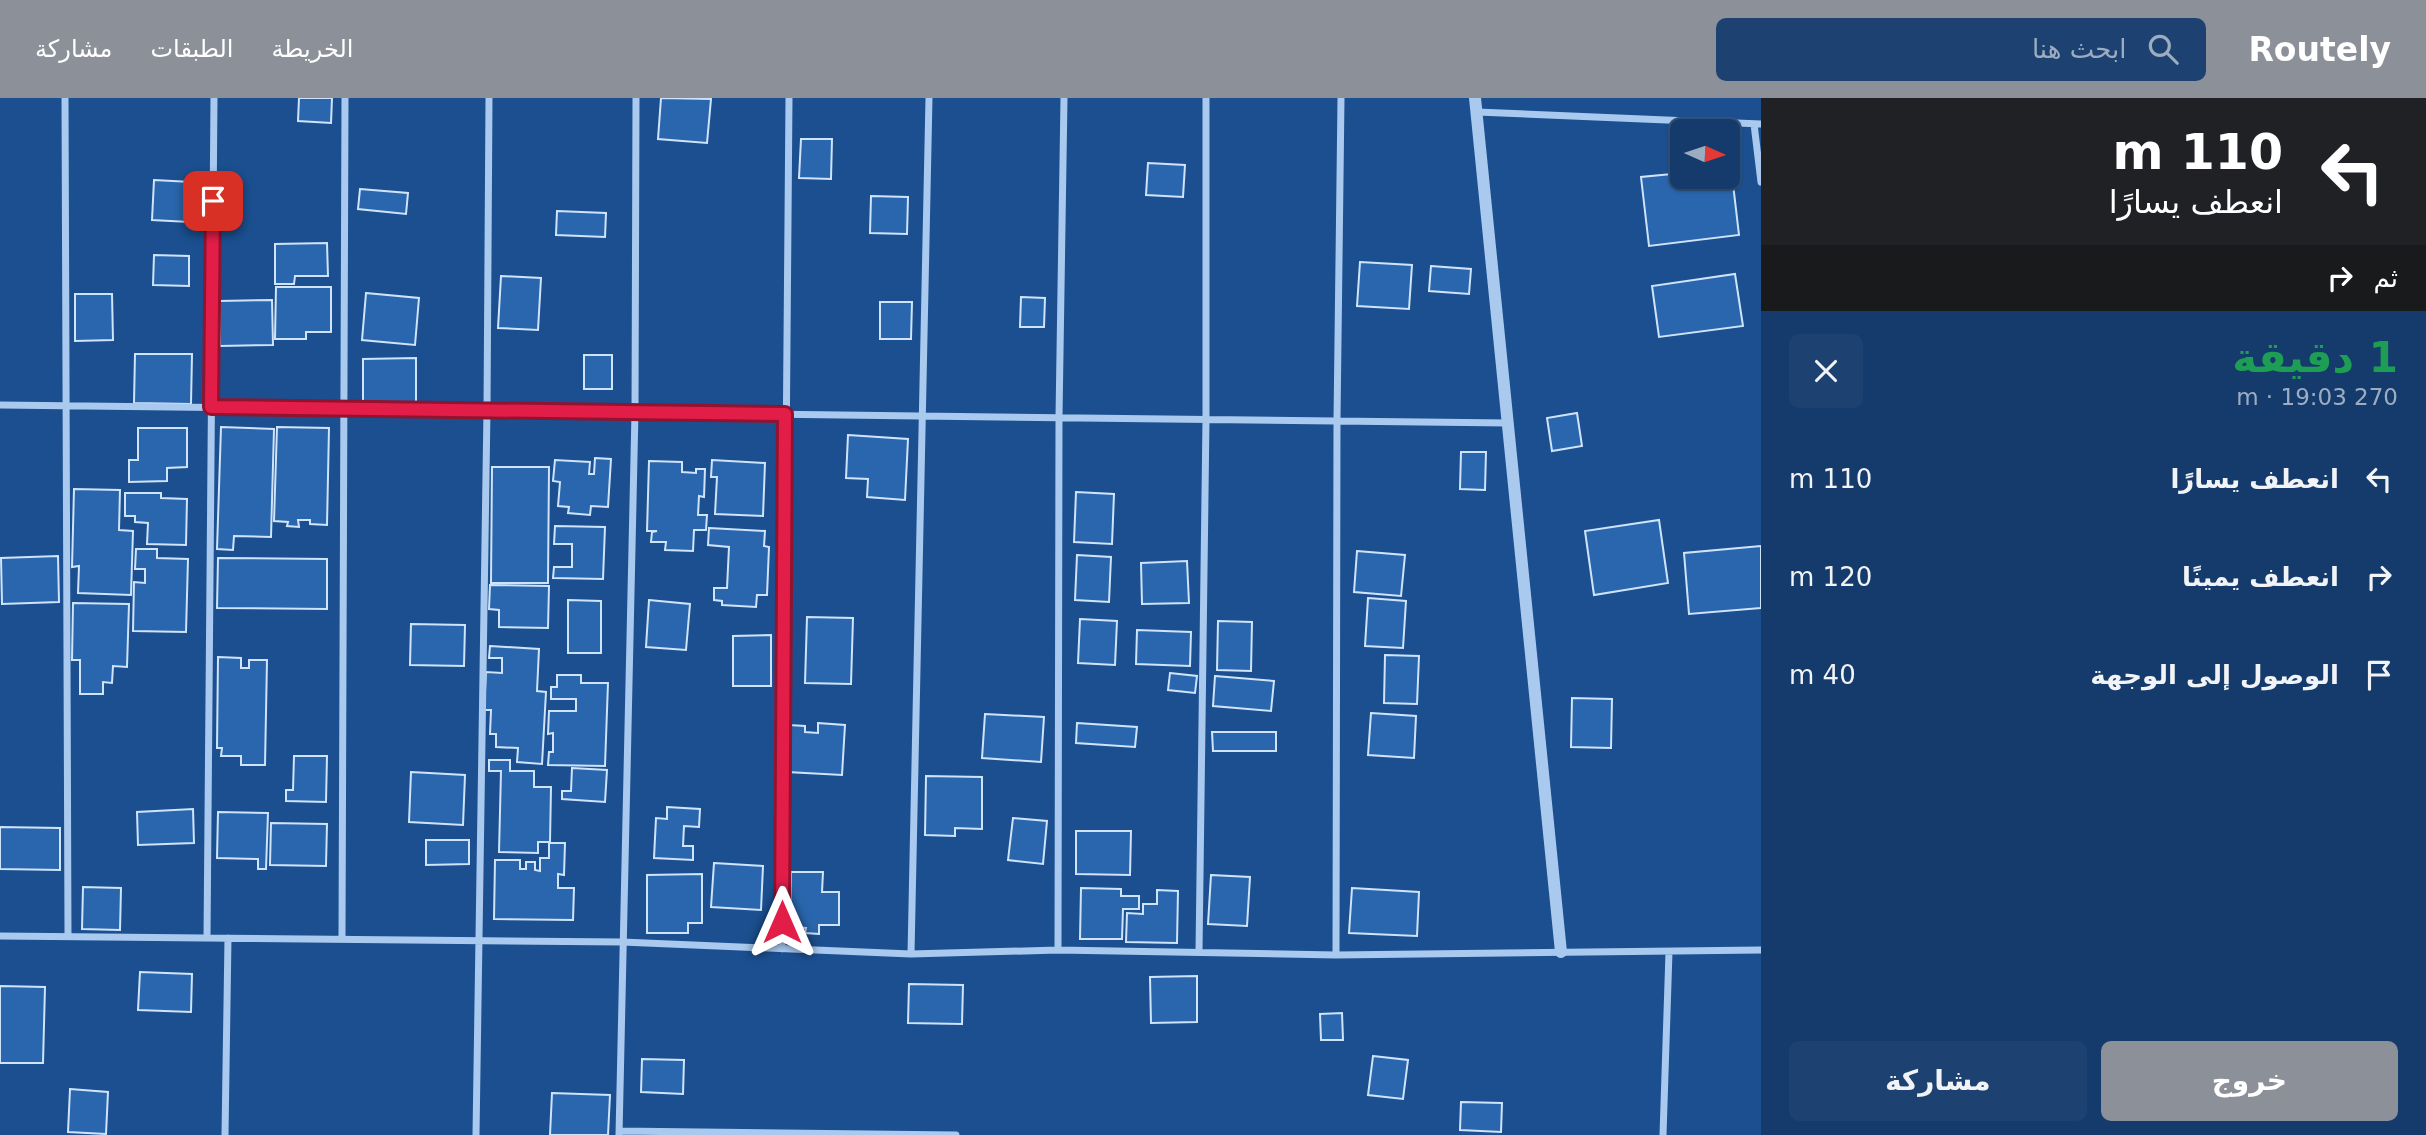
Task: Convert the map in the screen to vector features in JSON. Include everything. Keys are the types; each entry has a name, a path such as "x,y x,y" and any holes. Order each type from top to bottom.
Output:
{"street":[{"path":"65,98 68,936"},
{"path":"206,937 214,98"},
{"path":"342,939 345,98"},
{"path":"476,1135 489,98"},
{"path":"636,98 635,412 619,1133 956,1135"},
{"path":"782,948 789,98"},
{"path":"911,954 929,98"},
{"path":"1058,950 1059,417 1064,98"},
{"path":"1199,952 1206,419 1206,98"},
{"path":"1336,955 1337,421 1341,98"},
{"path":"1475,98 1561,953"},
{"path":"1477,112 1758,124 1761,183"},
{"path":"0,405 1508,423"},
{"path":"0,936 622,942 911,954 1058,950 1336,955 1761,950"},
{"path":"225,1135 228,938"},
{"path":"1663,1135 1669,952"}],"building":[{"path":"299,98 332,98 331,123 298,121"},
{"path":"661,98 711,99 707,143 658,139"},
{"path":"801,139 832,139 831,179 799,178"},
{"path":"1148,163 1185,165 1183,197 1146,195"},
{"path":"1670,174 1670,189 1734,189 1739,235 1649,246 1641,177"},
{"path":"154,180 191,182 189,222 152,220"},
{"path":"360,189 408,193 406,214 358,209"},
{"path":"871,196 908,197 907,234 870,233"},
{"path":"557,211 606,213 605,237 556,235"},
{"path":"327,243 328,276 295,276 294,284 275,284 275,244"},
{"path":"154,255 189,256 189,286 153,285"},
{"path":"1360,262 1412,265 1409,309 1357,306"},
{"path":"1431,266 1471,269 1469,294 1429,291"},
{"path":"1735,274 1743,326 1659,337 1652,286"},
{"path":"501,276 541,278 538,330 498,328"},
{"path":"276,287 331,287 331,332 306,332 306,339 275,339"},
{"path":"366,293 419,298 415,345 362,340"},
{"path":"75,294 112,294 113,340 75,341"},
{"path":"1021,297 1045,298 1044,327 1020,327"},
{"path":"272,300 273,345 220,346 219,301"},
{"path":"880,302 912,302 911,339 880,339"},
{"path":"135,354 192,354 191,404 134,403"},
{"path":"584,355 612,355 612,389 584,389"},
{"path":"416,358 416,402 363,402 363,359"},
{"path":"1577,413 1582,446 1552,451 1547,418"},
{"path":"221,427 274,429 271,537 234,536 233,550 217,549"},
{"path":"277,427 329,428 327,525 298,520 299,527 287,526 288,522 274,521"},
{"path":"138,428 187,428 187,467 167,468 167,481 129,482 129,460 138,460"},
{"path":"848,435 908,439 905,500 867,497 868,479 846,478"},
{"path":"1461,452 1486,452 1485,490 1460,489"},
{"path":"595,458 611,459 608,507 591,506 590,515 568,513 569,507 558,506 560,482 553,481 555,460 590,462 589,474 594,474"},
{"path":"712,460 765,463 763,516 715,514 717,477 711,477"},
{"path":"649,461 682,462 682,472 696,473 696,469 705,469 704,497 699,496 698,515 707,515 706,530 694,530 693,551 665,550 666,542 651,542 652,532 657,531 647,531"},
{"path":"492,467 549,467 548,583 491,583"},
{"path":"74,489 120,490 119,530 133,531 131,595 78,593 79,566 72,567"},
{"path":"1076,492 1114,494 1112,544 1074,542"},
{"path":"125,493 161,493 161,498 187,499 186,545 147,544 148,523 135,522 135,516 125,516"},
{"path":"1659,520 1668,583 1594,595 1585,531"},
{"path":"555,526 605,527 603,579 553,578 554,567 572,567 572,544 554,544"},
{"path":"709,528 765,531 764,546 769,547 767,595 757,595 756,607 722,605 722,601 714,600 714,588 727,588 729,547 708,545"},
{"path":"1761,546 1761,608 1689,614 1684,553"},
{"path":"136,549 157,549 157,558 188,559 186,632 133,631 134,582 145,583 145,569 135,569"},
{"path":"1357,551 1405,555 1401,596 1354,592"},
{"path":"1077,555 1111,557 1109,602 1075,600"},
{"path":"58,556 59,602 2,604 1,558"},
{"path":"218,558 327,559 327,609 217,608"},
{"path":"1187,561 1189,603 1142,604 1141,563"},
{"path":"490,585 549,586 548,628 499,627 499,610 489,609"},
{"path":"1368,598 1406,601 1403,648 1365,646"},
{"path":"568,600 601,601 601,653 568,653"},
{"path":"649,600 690,604 686,650 646,647"},
{"path":"73,603 129,604 127,667 113,666 112,683 103,682 103,694 80,694 80,660 72,660"},
{"path":"807,617 853,618 851,684 805,683"},
{"path":"1080,619 1117,621 1115,665 1078,663"},
{"path":"1218,621 1252,622 1251,671 1217,670"},
{"path":"411,624 465,625 464,666 410,665"},
{"path":"1137,630 1191,632 1190,666 1136,664"},
{"path":"771,635 771,686 733,686 733,636"},
{"path":"490,646 539,649 537,691 546,692 542,764 517,762 518,748 496,747 496,734 490,734 491,710 484,710 486,672 502,673 502,658 489,658"},
{"path":"1385,655 1419,656 1417,704 1384,703"},
{"path":"218,657 241,658 241,668 249,668 249,660 267,660 265,765 241,765 241,756 221,756 222,748 217,748"},
{"path":"1170,673 1197,676 1195,693 1168,690"},
{"path":"557,675 581,675 581,683 608,683 605,766 548,765 549,752 553,752 553,733 548,734 549,711 576,711 576,699 551,699 551,687 557,687"},
{"path":"1215,676 1274,681 1271,711 1213,706"},
{"path":"1572,698 1612,699 1611,748 1571,747"},
{"path":"1371,713 1416,716 1414,758 1368,755"},
{"path":"985,714 1044,717 1041,762 982,758"},
{"path":"818,723 845,725 842,775 787,772 789,725 805,726 805,732 818,733"},
{"path":"1077,723 1137,727 1135,747 1076,743"},
{"path":"1212,732 1276,732 1276,751 1213,751"},
{"path":"294,756 327,756 326,802 286,801 286,790 293,790"},
{"path":"489,760 510,760 510,771 534,771 534,787 551,787 550,842 538,842 538,853 499,852 501,771 489,771"},
{"path":"572,768 607,770 605,802 562,799 562,791 571,791"},
{"path":"411,772 465,775 463,825 409,822"},
{"path":"926,776 982,777 982,829 955,828 955,836 925,835"},
{"path":"667,807 700,809 699,827 684,826 683,846 693,846 693,860 654,858 656,818 667,819"},
{"path":"193,809 194,843 138,845 137,812"},
{"path":"218,812 268,813 266,869 258,869 258,859 217,858"},
{"path":"1013,818 1047,821 1043,864 1008,860"},
{"path":"271,823 327,824 326,866 270,865"},
{"path":"0,827 60,828 60,870 0,869"},
{"path":"1076,831 1131,831 1130,875 1076,874"},
{"path":"426,840 469,840 469,864 426,865"},
{"path":"549,843 565,843 564,875 558,874 558,888 574,888 573,920 494,919 495,860 520,860 520,869 526,869 526,862 535,862 535,870 540,871 540,858 549,858"},
{"path":"714,863 763,866 761,910 711,907"},
{"path":"791,872 823,872 822,892 839,892 839,925 819,925 819,934 805,933 806,928 790,927"},
{"path":"702,874 702,923 688,923 688,933 647,933 647,875"},
{"path":"1211,875 1250,877 1247,926 1208,924"},
{"path":"83,887 121,888 120,930 82,929"},
{"path":"1081,888 1121,889 1121,896 1139,896 1139,909 1123,909 1122,939 1080,939"},
{"path":"1352,888 1419,892 1417,936 1349,933"},
{"path":"1157,890 1178,891 1177,943 1126,942 1127,913 1143,914 1143,904 1157,904"},
{"path":"140,972 192,974 191,1012 138,1010"},
{"path":"1197,976 1197,1022 1151,1023 1150,977"},
{"path":"909,984 963,985 962,1024 908,1023"},
{"path":"0,986 45,987 43,1063 0,1063"},
{"path":"1342,1013 1343,1040 1321,1040 1320,1014"},
{"path":"1373,1056 1408,1060 1403,1099 1368,1095"},
{"path":"642,1059 684,1060 683,1094 641,1092"},
{"path":"70,1089 108,1092 106,1134 68,1132"},
{"path":"552,1093 610,1095 608,1135 550,1135"},
{"path":"1461,1102 1502,1103 1501,1132 1460,1130"}],"route":[{"path":"213,201 211,407 785,414 782,922"}]}
